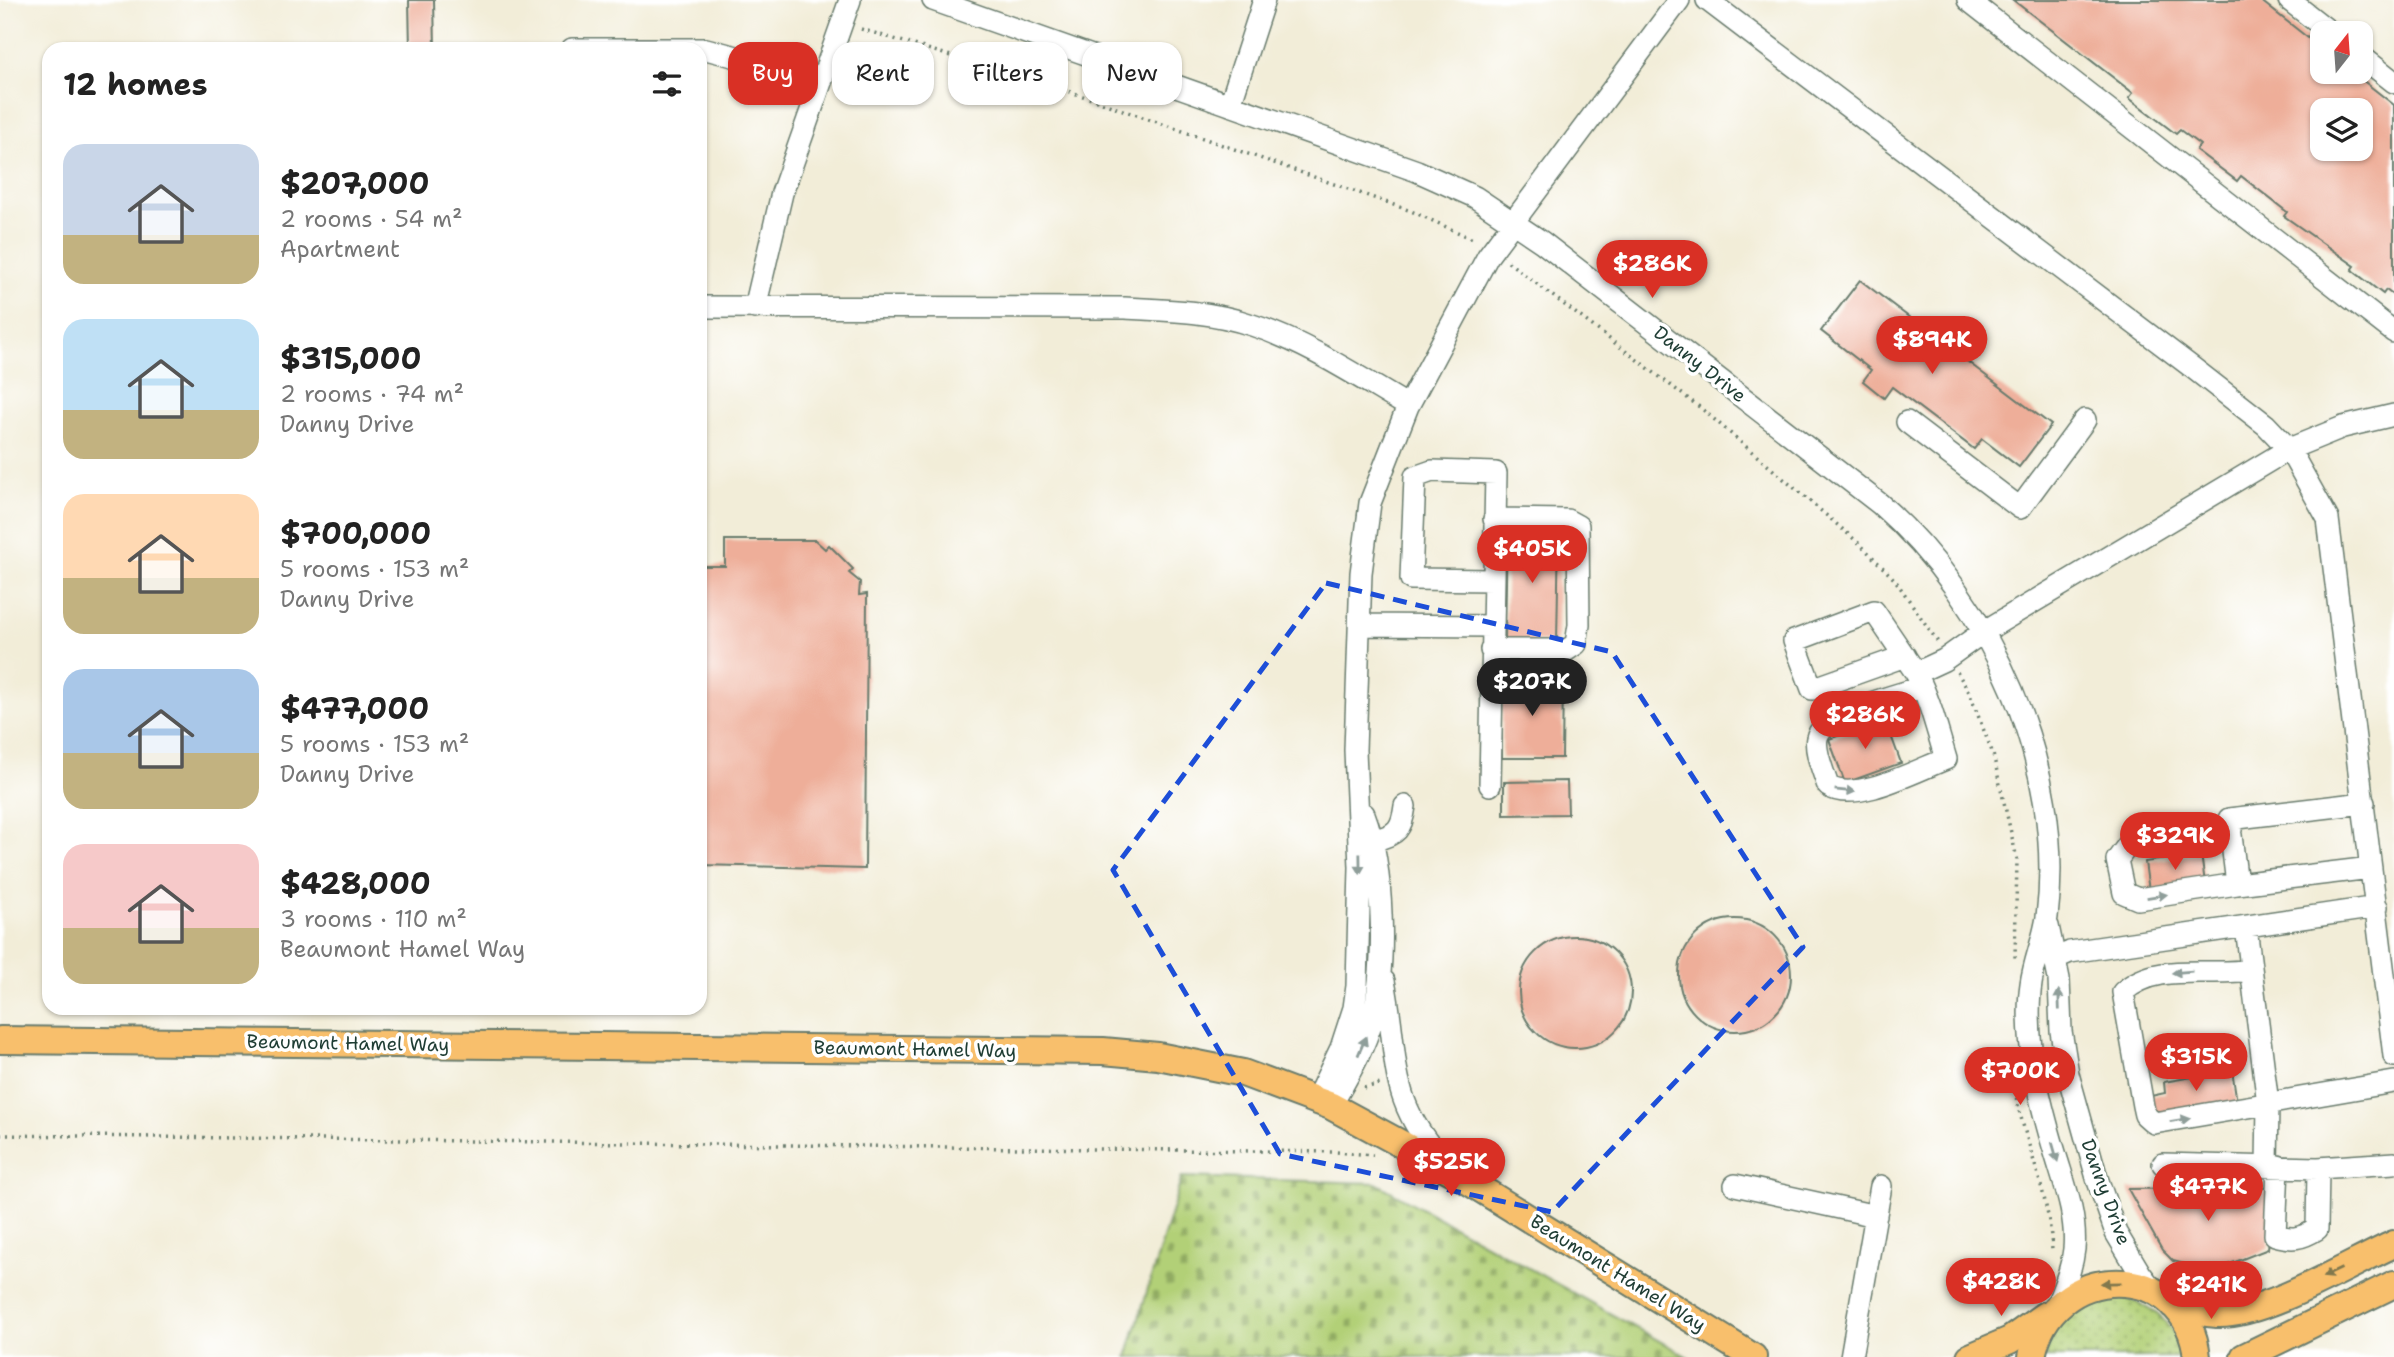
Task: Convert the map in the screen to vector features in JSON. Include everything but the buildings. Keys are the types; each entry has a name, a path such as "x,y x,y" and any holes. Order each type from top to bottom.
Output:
{"main road":[{"name":"Beaumont Hamel Way","path":"0,1040 1103,1051 1158,1056 1243,1073 1324,1103 1455,1173 1754,1357"},
{"path":"1970,1357 2010,1340 2067,1296 2095,1283 2129,1283 2165,1299 2222,1314 2244,1311 2275,1300 2394,1244"},
{"path":"2244,1357 2394,1284"},
{"path":"2165,1299 2186,1323 2197,1357"},
{"path":"2032,1357 2038,1332 2055,1307"}],"street":[{"path":"755,308 782,193 850,0"},
{"name":"Danny Drive","path":"933,0 1417,171 1475,197 1513,222 1898,520 1937,561 1983,632 2019,712 2041,789 2049,869 2047,917 2031,984 2030,1031 2039,1097 2073,1219 2072,1262 2055,1307"},
{"path":"1230,105 1264,0"},
{"path":"1324,1103 1354,1008 1357,986 1360,867 1355,750 1363,542 1370,503 1408,406 1482,267 1679,0"},
{"path":"1707,0 2193,368 2266,425 2288,449 2328,519 2394,1056"},
{"path":"1969,0 2394,332"},
{"path":"2289,0 2316,21"},
{"path":"707,49 728,55"},
{"path":"2373,65 2394,82"},
{"path":"707,307 1125,308 1195,313 1251,324 1285,337 1408,406"},
{"path":"1914,672 1812,690 1794,641 1874,611 1914,672 1946,759 1858,792 1838,793 1828,786 1816,740 1821,726 1914,672 1944,660 1983,632 2288,449 2343,427 2394,415"},
{"path":"1906,422 2020,508 2085,420"},
{"path":"1490,785 1496,473 1432,471 1415,477 1411,579 1493,580"},
{"path":"1492,650 1567,650 1576,644 1579,625 1578,526 1567,520 1494,519"},
{"path":"1360,625 1492,626"},
{"path":"1357,796 1374,840 1380,962 1392,1024 1397,1080 1404,1105 1418,1132 1455,1173"},
{"path":"2237,884 2229,819 2364,803"},
{"path":"1374,840 1394,835 1399,830 1405,806"},
{"path":"2231,830 2128,845 2117,860 2118,875 2124,893 2138,899 2371,868"},
{"path":"2054,959 2070,952 2377,907"},
{"name":"Danny Drive","path":"2047,917 2068,1074 2097,1178 2116,1233 2140,1273 2165,1299"},
{"path":"2246,927 2268,1104 2273,1166 2274,1235 2288,1239 2303,1238 2316,1228 2319,1168"},
{"path":"1324,1103 1372,1020 1380,962"},
{"path":"2250,970 2228,973 2174,972 2137,979 2123,992 2145,1115 2154,1123 2394,1082"},
{"path":"2163,1164 2319,1168 2394,1163"},
{"path":"1735,1185 1876,1216"},
{"path":"1851,1357 1881,1186"}],"path":[{"path":"842,24 1077,94 1411,211 1473,239"},
{"path":"1522,271 1702,409 1861,545 1895,580 1936,639"},
{"path":"1360,1088 1385,1083"},
{"path":"0,1135 1336,1152 1380,1156"}],"highlighted area":[{"path":"1326,583 1612,652 1803,947 1552,1212 1280,1154 1113,870"}],"green space":[{"path":"1182,1177 1376,1183 1688,1357 1127,1357"},
{"path":"2124,1298 2146,1307 2163,1319 2175,1335 2184,1357 2046,1357 2055,1331 2073,1312 2096,1302"}]}
